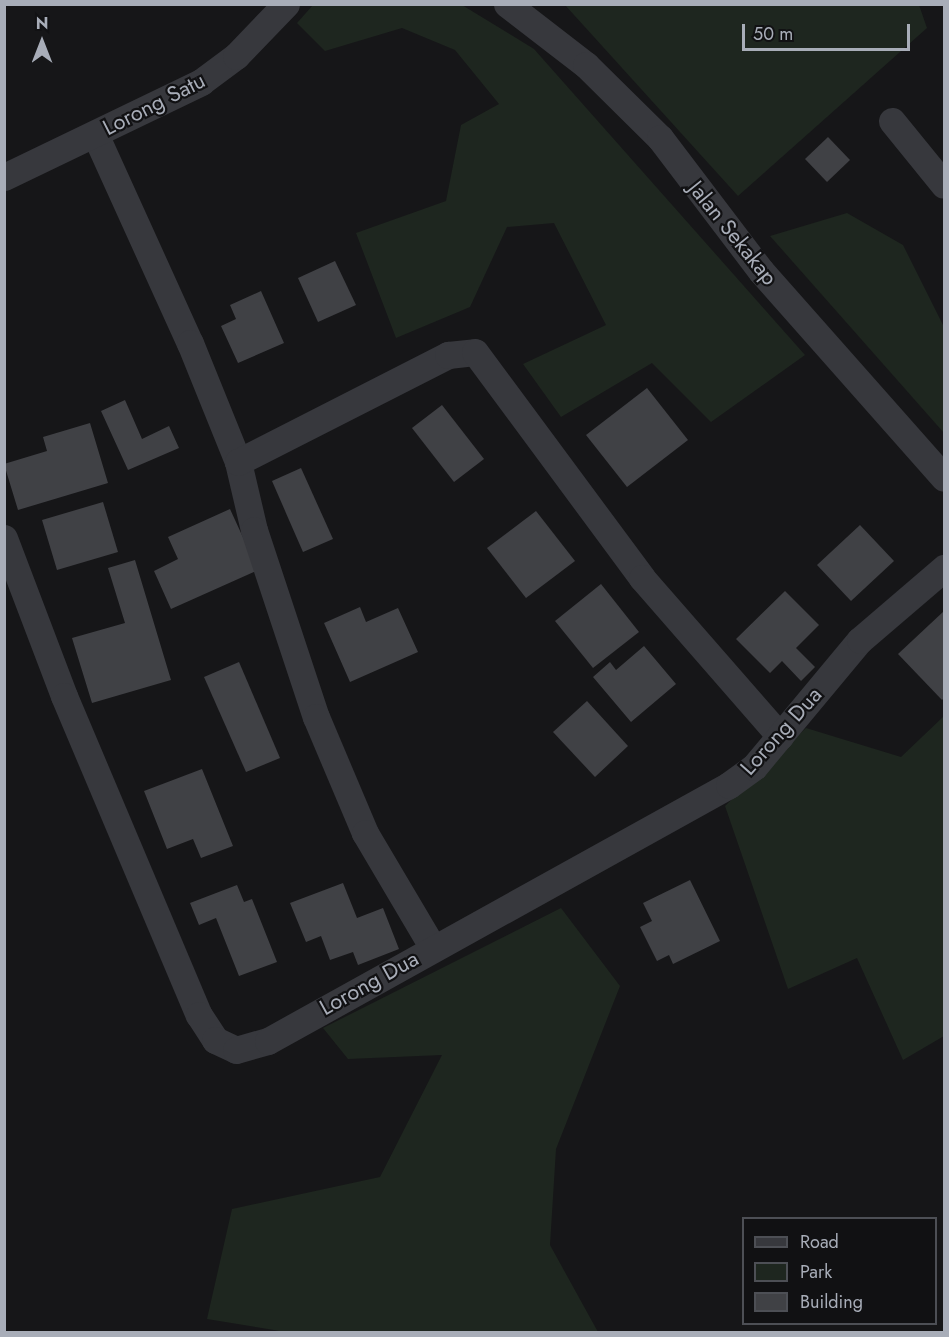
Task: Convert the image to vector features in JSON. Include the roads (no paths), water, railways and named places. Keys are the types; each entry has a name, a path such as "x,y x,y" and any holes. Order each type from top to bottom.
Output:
{"street":[{"name":"Lorong Satu","path":"4,177 201,82 243,50 286,4"},
{"name":"Jalan Sekakap","path":"507,4 586,65 660,138 761,271 945,478"},
{"path":"892,121 945,185"},
{"path":"94,134 238,462 254,530 316,717 365,833 433,948"},
{"path":"238,462 448,355 475,352 642,578 780,736"},
{"name":"Lorong Dua","path":"4,538 64,696 184,982 215,1040 236,1050 250,1049 696,806 754,767 860,640 945,568"}]}
